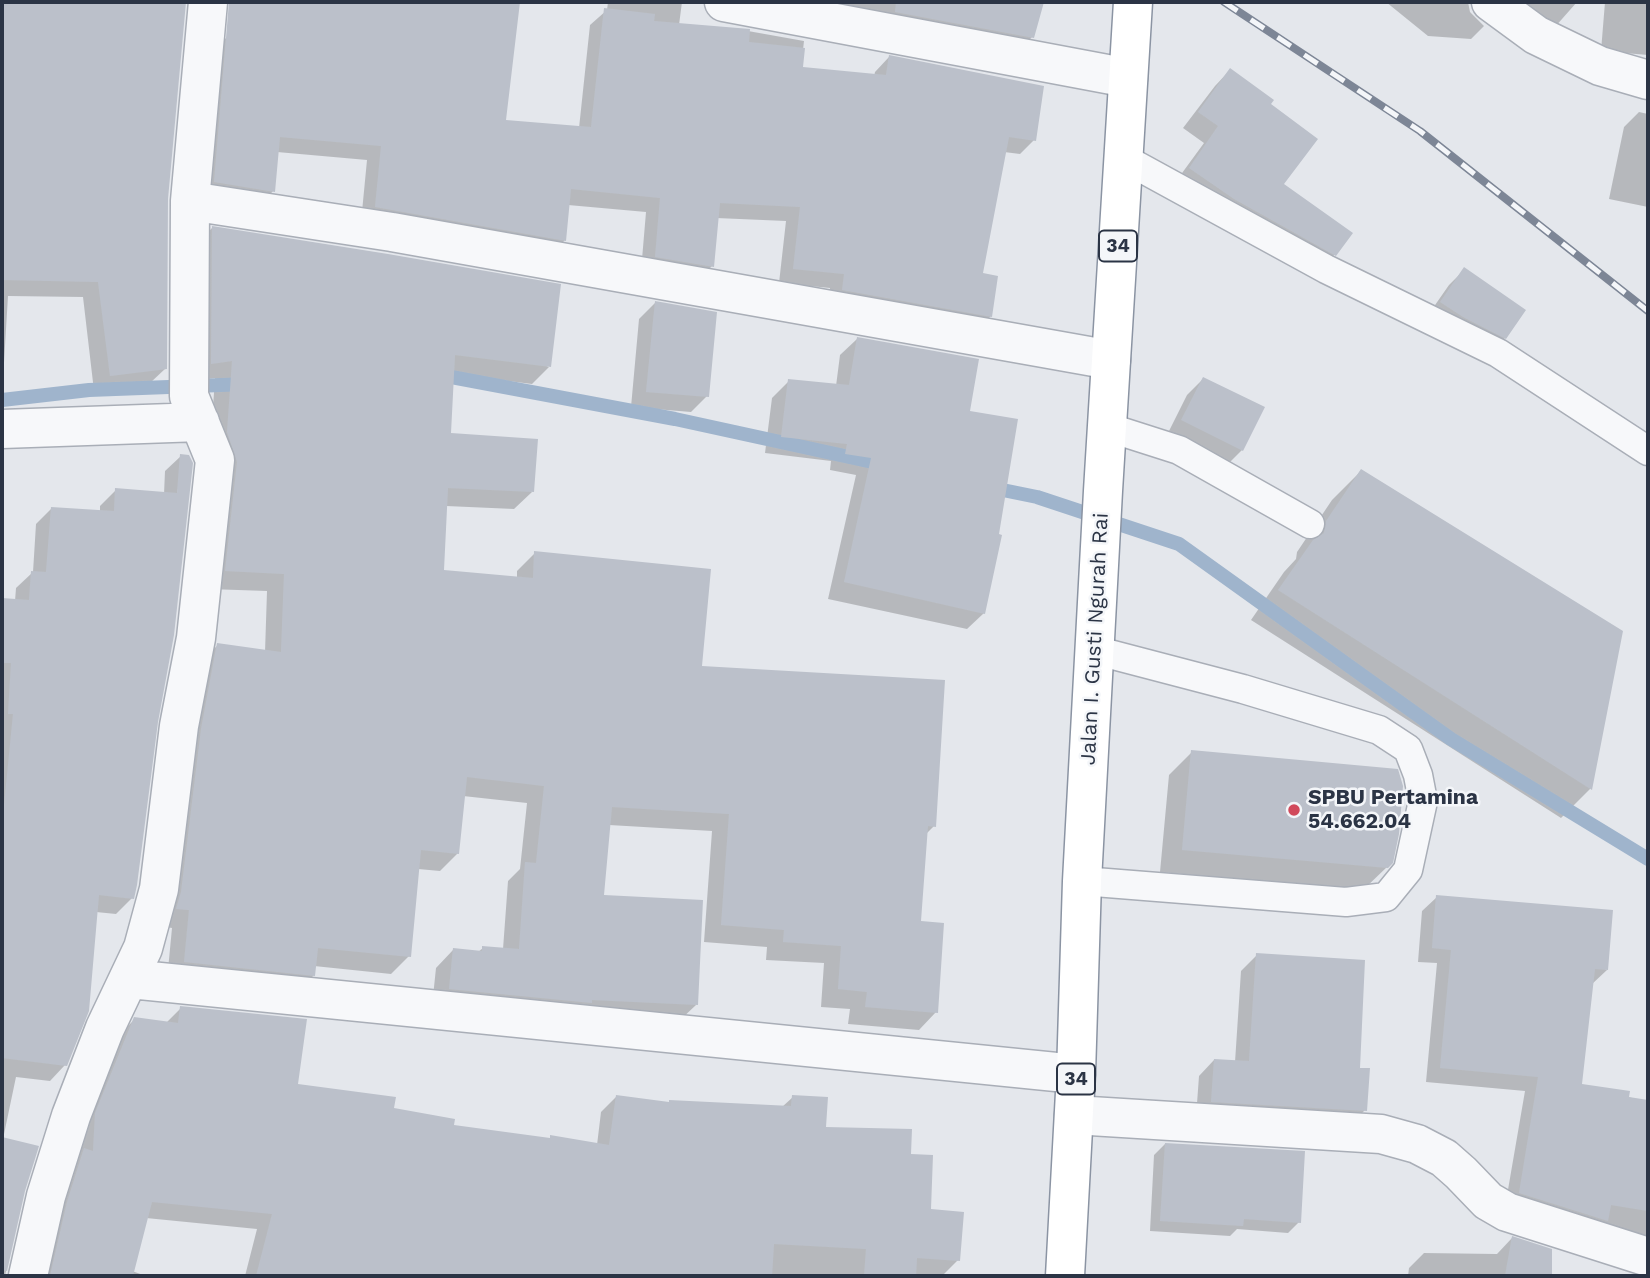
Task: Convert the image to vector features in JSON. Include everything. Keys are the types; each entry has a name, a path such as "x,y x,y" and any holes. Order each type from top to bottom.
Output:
{"highway":[{"name":"Jalan I. Gusti Ngurah Rai","path":"1065,1276 1102,491 1133,2"}],"street":[{"path":"28,1276 46,1196 71,1116 106,1028 143,948 159,889 179,726 196,638 215,460 192,394 190,201 208,2"},
{"path":"724,2 1128,78"},
{"path":"1491,2 1536,35 1600,66 1648,80"},
{"path":"190,201 406,234 1111,360"},
{"path":"2,429 192,394"},
{"path":"130,979 1076,1074"},
{"path":"1074,1115 1381,1134 1418,1144 1444,1158 1488,1201 1507,1212 1648,1257"}],"lane":[{"path":"1123,158 1326,270 1498,353 1648,451"},
{"path":"1107,427 1179,450 1310,524"},
{"path":"1082,881 1346,902 1386,897 1408,870 1423,801 1418,775 1408,749 1379,730 1243,689 1094,650"}],"building":[{"path":"2,2 186,2 168,199 167,369 110,376 98,282 2,280"},
{"path":"229,2 520,2 506,120 591,127 604,8 655,14 654,21 750,29 749,42 805,48 803,67 886,75 889,55 1044,86 1036,141 1009,137 983,273 998,276 992,317 842,290 844,274 793,269 800,207 720,203 714,267 655,257 660,198 571,189 566,241 375,207 381,146 280,137 275,192 214,182"},
{"path":"896,2 1044,2 1034,38 895,12"},
{"path":"1230,68 1274,100 1271,104 1318,139 1284,184 1353,233 1336,256 1234,199 1189,168 1218,126 1198,112"},
{"path":"212,226 561,284 551,367 455,355 451,433 538,439 534,492 448,488 444,570 533,578 534,551 711,569 702,666 945,680 936,827 928,826 921,921 944,923 938,1013 865,1007 867,992 838,989 841,946 783,942 784,930 721,925 729,814 612,807 604,895 703,900 698,1005 592,1000 592,1003 449,989 453,948 482,951 482,946 519,949 525,862 536,863 544,786 467,777 459,854 421,850 411,957 318,948 315,976 184,962 189,910 176,909 181,892 201,729 217,643 281,652 284,574 225,571 237,462 227,432 232,361 211,364"},
{"path":"1464,267 1526,310 1506,339 1440,302"},
{"path":"655,301 717,312 709,397 646,392"},
{"path":"857,337 979,359 970,411 1018,419 999,534 1002,535 985,614 844,582 871,458 845,454 847,444 781,437 788,379 849,385"},
{"path":"1203,377 1265,407 1243,451 1181,420"},
{"path":"180,454 189,455 193,463 174,635 158,722 134,899 99,895 89,1011 67,1066 2,1058 2,826 13,714 8,714 11,663 2,663 2,598 29,600 31,571 46,572 51,507 114,511 115,488 177,493"},
{"path":"1361,469 1623,631 1592,790 1278,590 1313,540 1324,533 1326,521"},
{"name":"SPBU Pertamina 54.662.04","path":"1191,750 1398,769 1403,786 1399,834 1393,863 1388,868 1182,850"},
{"path":"1436,895 1613,910 1608,970 1595,969 1582,1084 1630,1091 1629,1097 1648,1100 1648,1211 1611,1205 1608,1221 1519,1193 1538,1077 1440,1068 1451,950 1432,948"},
{"path":"1256,953 1365,960 1360,1068 1370,1068 1367,1111 1211,1102 1214,1059 1249,1061"},
{"path":"180,1006 307,1019 298,1084 396,1097 394,1108 455,1119 454,1125 550,1138 550,1135 609,1145 616,1095 669,1102 791,1106 792,1095 828,1097 826,1127 912,1129 911,1154 933,1155 931,1209 964,1212 960,1261 917,1258 916,1276 864,1276 866,1249 774,1244 772,1276 256,1276 272,1214 152,1202 133,1276 50,1276 67,1202 84,1148 93,1151 95,1113 134,1017 178,1023"},
{"path":"2,1137 39,1146 25,1191 7,1271 2,1270"},
{"path":"1165,1143 1305,1151 1301,1223 1244,1219 1243,1226 1160,1221"},
{"path":"1512,1236 1552,1249 1552,1276 1505,1276"}],"waterway":[{"path":"436,376 675,419 886,465"},
{"path":"2,400 89,390 248,384"},
{"path":"988,487 1037,497 1179,544 1451,739 1648,859"}],"railway":[{"path":"1224,2 1420,131 1648,311"}],"place":[{"name":"SPBU Pertamina 54.662.04","path":"1294,810"}]}
